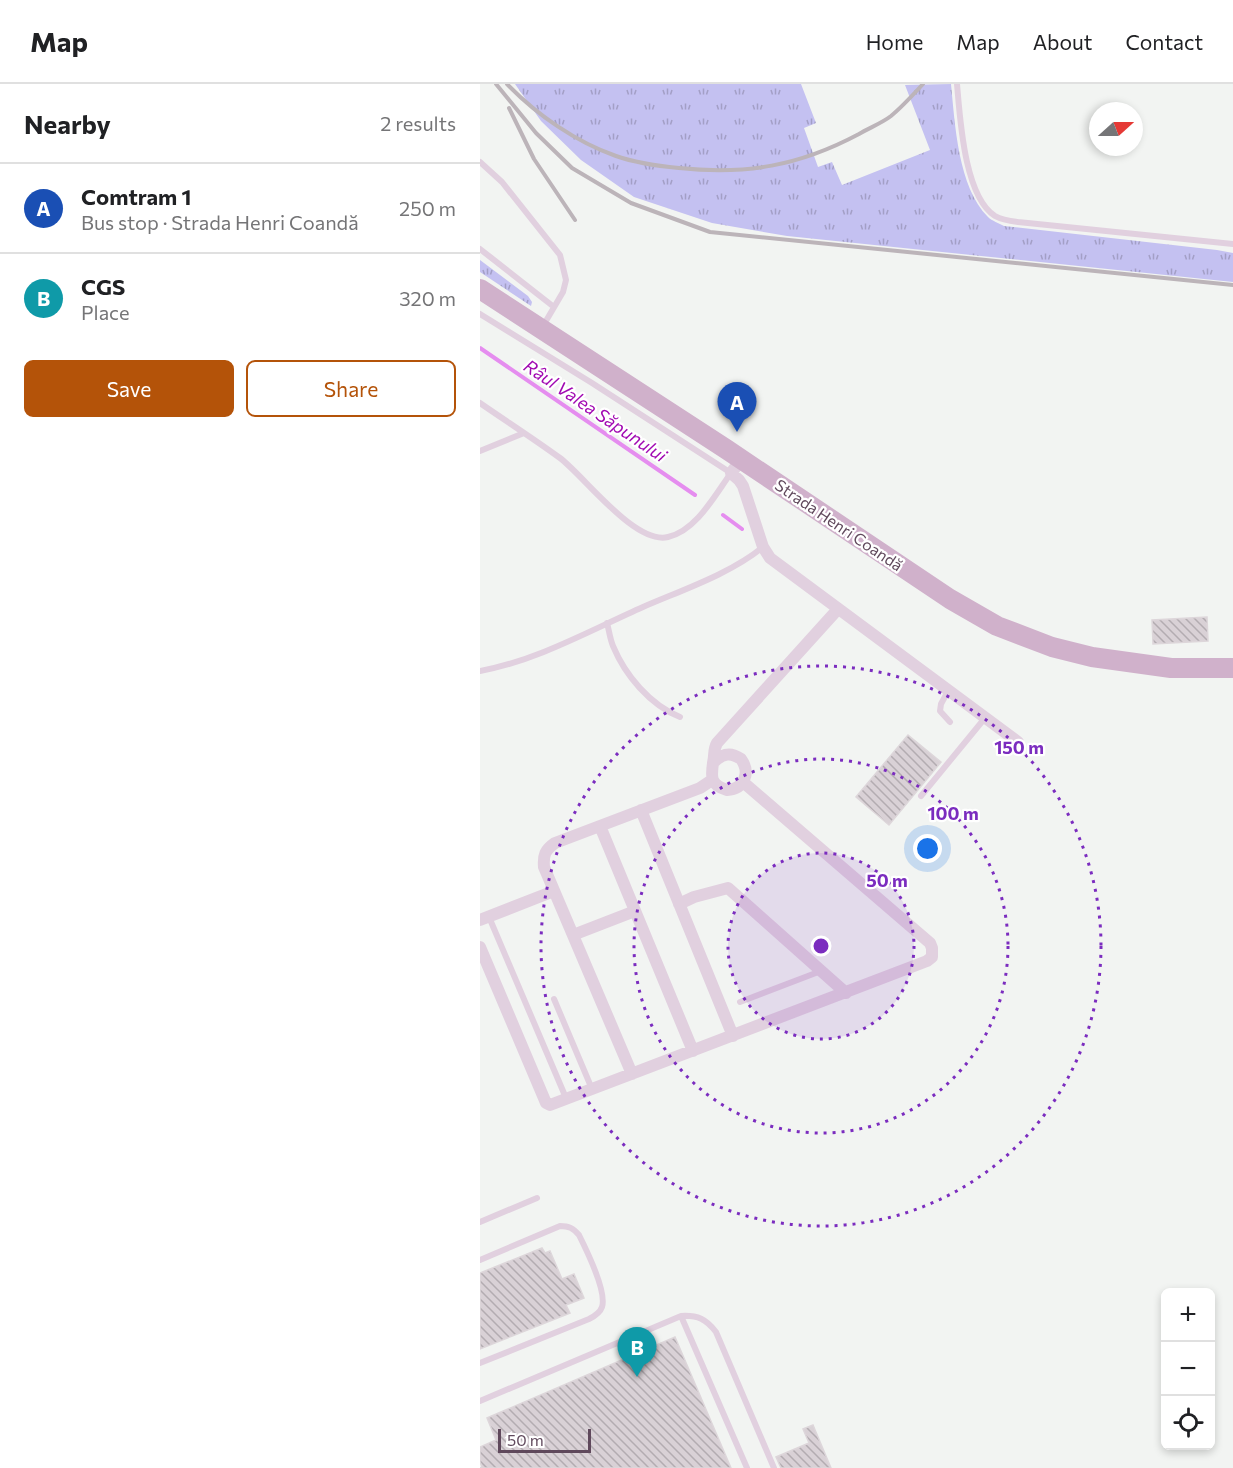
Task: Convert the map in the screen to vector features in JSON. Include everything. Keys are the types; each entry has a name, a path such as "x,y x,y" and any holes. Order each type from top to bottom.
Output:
{"main road":[{"name":"Strada Henri Coandă","path":"480,289 736,466 997,626 1025,638 1092,657 1135,664 1193,669 1233,668"}],"street":[{"path":"736,466 763,547 770,558 1018,742"},
{"path":"714,762 714,748 717,743 838,609"},
{"path":"724,754 741,759 747,770 743,782 733,790 716,785 712,780 711,767 714,762 724,754"},
{"path":"632,1074 544,867 543,858 546,850 555,843 700,788 712,780"},
{"path":"480,947 546,1103 550,1105 846,993 932,957 930,943 743,782"},
{"path":"641,810 733,1036"},
{"path":"600,826 693,1051"},
{"path":"679,904 694,897 728,888 846,993"},
{"path":"484,919 555,891"},
{"path":"573,935 635,911"}],"lane":[{"path":"957,84 968,167 983,202 993,215 1005,220 1233,244"},
{"path":"480,162 502,182 560,255 566,280 563,292 541,329"},
{"path":"480,249 555,307"},
{"path":"480,314 592,383 736,466 692,525 671,537 651,537 622,517 560,459 480,403"},
{"path":"480,451 524,433"},
{"path":"480,671 518,662 740,563 763,547"},
{"path":"607,623 612,645 632,676 650,699 680,717"},
{"path":"948,690 940,711 950,722"},
{"path":"921,796 986,717"},
{"path":"484,919 566,1099"},
{"path":"740,1002 822,970"},
{"path":"554,999 592,1089"},
{"path":"480,1221 537,1198"},
{"path":"480,1260 560,1226 567,1226 579,1235 602,1290 603,1301 602,1309 589,1319 480,1363"},
{"path":"480,1401 681,1316 695,1315 707,1320 716,1332 774,1468"},
{"path":"681,1316 747,1468"}],"green space":[{"path":"515,84 801,84 816,123 804,128 818,167 832,162 842,185 930,150 905,85 951,84 964,172 978,204 990,218 1004,226 1233,253 1233,282 787,236 712,223 634,197 581,160 541,121"},
{"path":"480,260 528,296 532,302 531,306 480,272"}],"building":[{"path":"1207,617 1208,641 1153,644 1152,620"},
{"path":"908,735 941,762 889,825 856,797"},
{"path":"542,1248 545,1253 550,1251 562,1279 574,1274 584,1298 566,1305 570,1313 480,1349 480,1273"},
{"path":"675,1337 731,1468 480,1468 482,1467 480,1447 496,1440 487,1418"},
{"path":"813,1425 831,1468 781,1468 776,1457 809,1443 803,1429"}],"waterway":[{"name":"Râul Valea Săpunului","path":"480,348 695,495"},
{"name":"Râul Valea Săpunului","path":"723,515 742,529"}],"railway":[{"path":"496,84 536,133 572,168 631,203 710,232 1233,285"},
{"path":"507,84 558,126 601,150 639,162 704,170 772,166 815,154 887,119 923,84"},
{"path":"509,108 534,159 575,220"}],"place":[{"name":"Comtram 1","path":"737,432"},
{"name":"CGS","path":"637,1377"}]}
